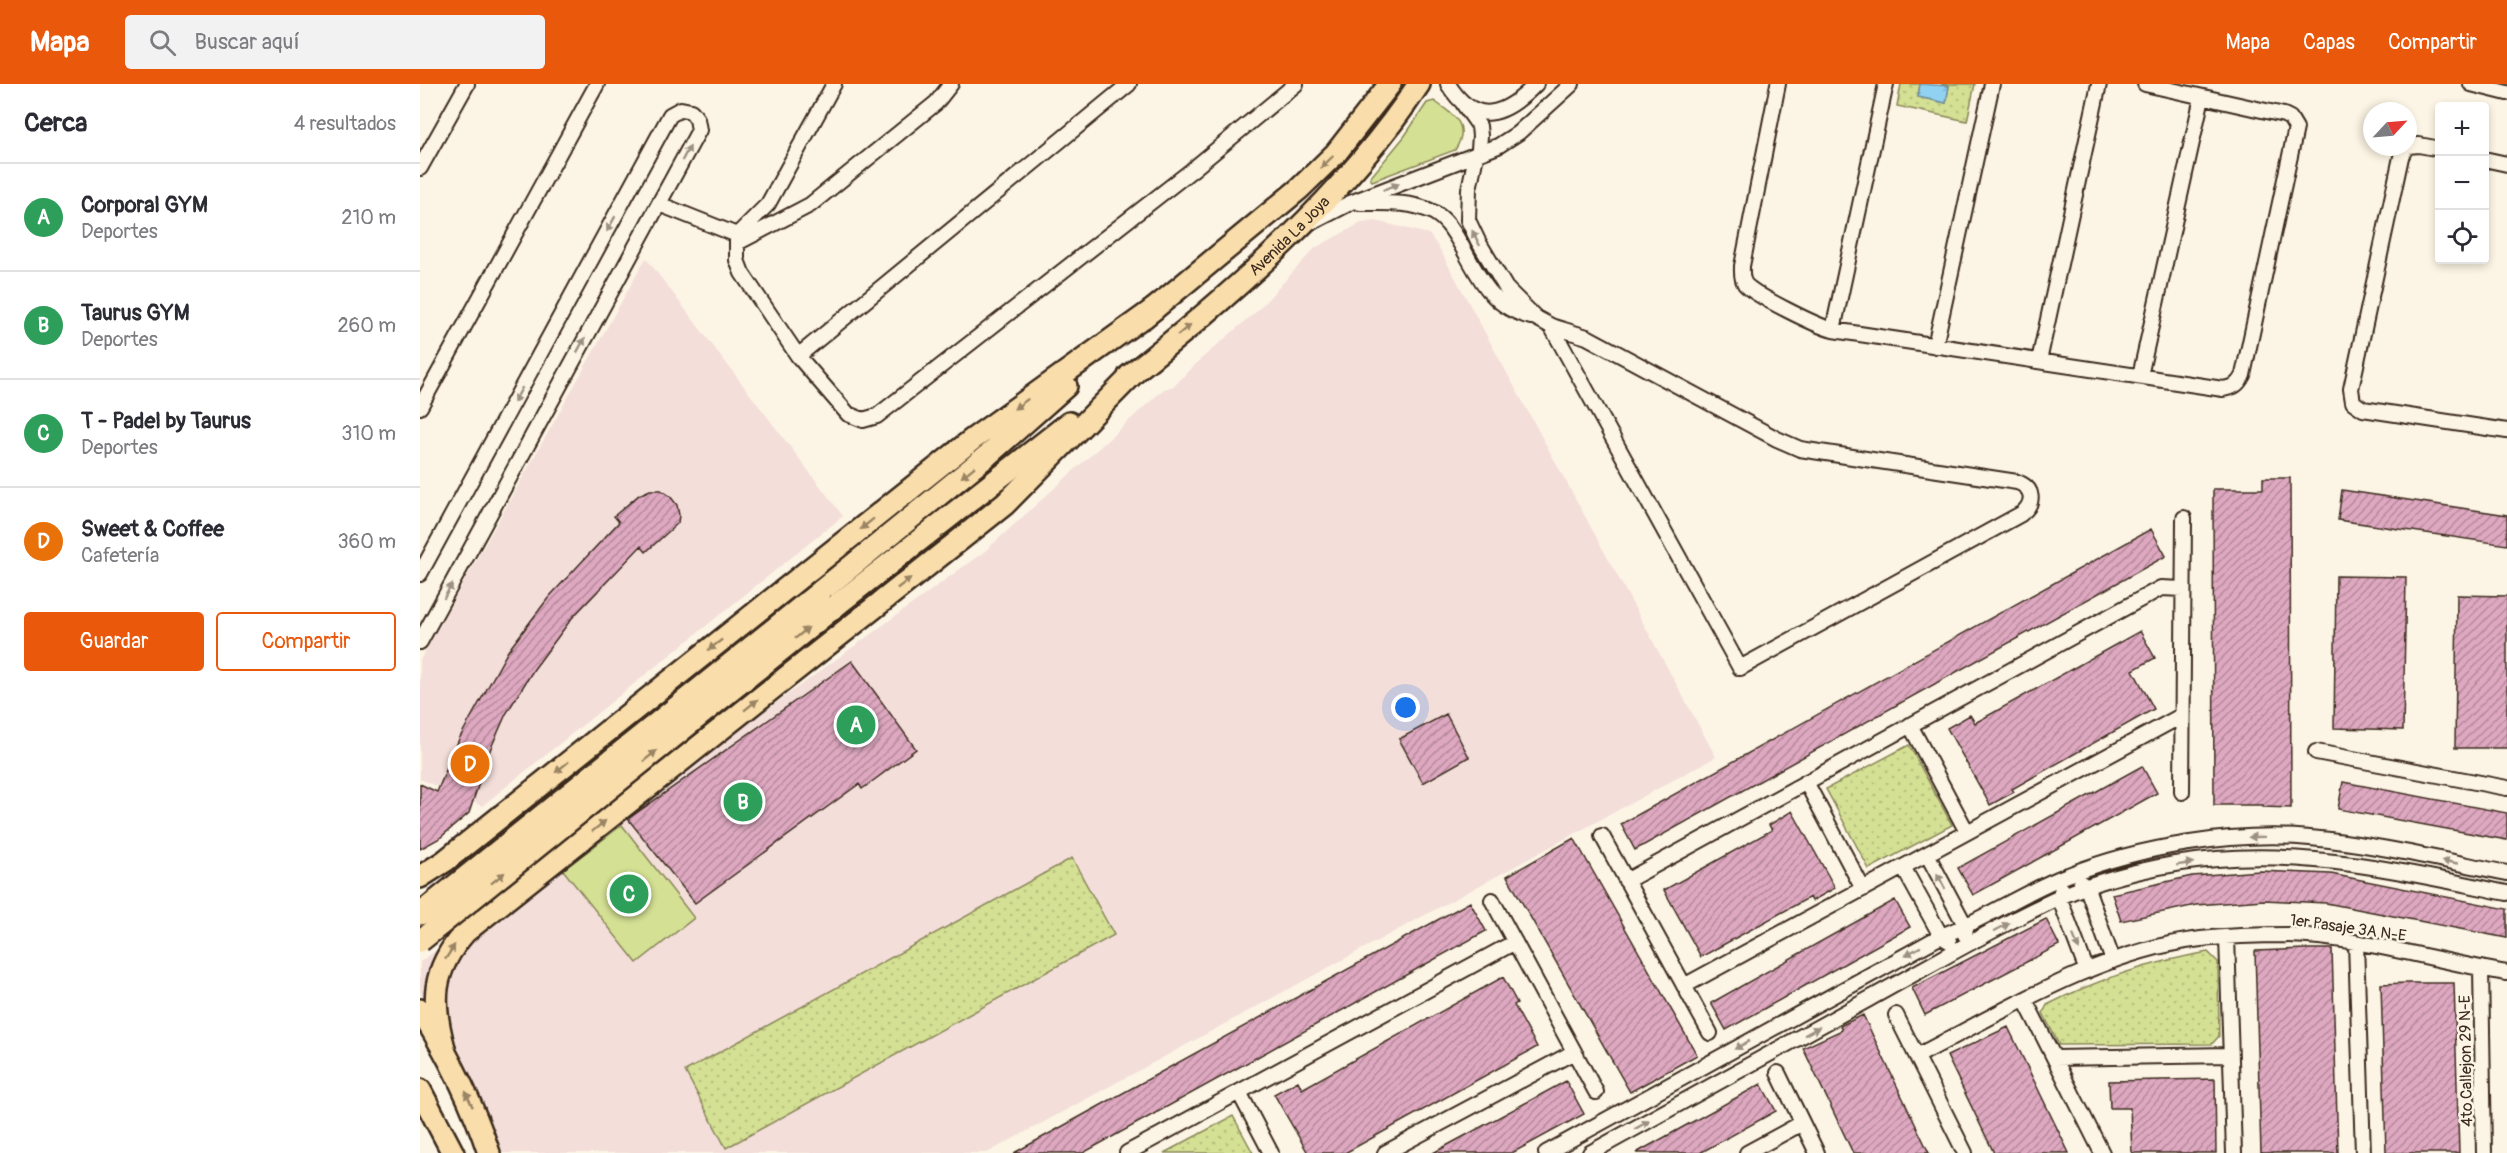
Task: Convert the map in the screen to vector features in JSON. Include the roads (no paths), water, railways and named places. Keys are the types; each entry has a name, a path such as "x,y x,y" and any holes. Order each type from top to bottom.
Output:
{"main road":[{"name":"Avenida La Joya","path":"1154,309 1299,189 1336,153 1390,84"},
{"name":"Avenida La Joya","path":"1139,368 1269,257 1366,155 1395,120 1419,84"},
{"path":"420,914 988,455 1154,309"},
{"path":"420,877 445,861 974,439 1154,309"},
{"path":"420,941 838,604 1139,368"},
{"path":"444,1048 435,1006 439,975 453,946 465,932 1005,504 1139,368"},
{"path":"445,861 445,887 450,894 470,913 489,914"},
{"path":"420,1010 444,1048 477,1117 489,1153"},
{"path":"420,1090 453,1153"}],"street":[{"path":"420,168 466,84"},
{"path":"420,407 597,84"},
{"path":"834,84 768,204 737,239 737,260 742,273 798,356 848,414 863,420 877,416 1192,170 1296,84"},
{"path":"658,204 737,239 810,205 936,103 951,84"},
{"path":"798,356 1130,84"},
{"path":"1448,84 1479,126 1480,142 1467,208 1472,228 1498,278 1536,318"},
{"path":"1464,105 1480,113 1500,111 1511,106 1536,84"},
{"path":"1269,257 1328,212 1498,146 1518,133 1572,84"},
{"path":"1778,84 1742,275 1750,289 1816,325 1833,330 2223,389 2237,385 2243,375 2296,128 2290,118 2284,115 2145,84"},
{"path":"1833,330 1886,84"},
{"path":"1935,346 1992,84"},
{"path":"2039,362 2099,84"},
{"path":"2471,84 2507,93"},
{"path":"2140,376 2202,97"},
{"path":"420,574 670,115 675,111 686,109 695,114 699,130 420,642"},
{"path":"2417,145 2435,148"},
{"path":"2402,156 2350,395 2353,402 2363,409 2507,431"},
{"path":"2489,160 2507,164"},
{"path":"1350,203 1395,202 1434,212 1447,222 1483,284 1495,299 1518,313 1587,337 1776,439 1800,449 1823,454 2017,482 2025,485 2031,493 2032,501 2021,514 1740,668 1551,326"},
{"path":"2182,792 2184,518"},
{"path":"1626,881 2161,588 2183,589"},
{"path":"1684,986 2181,716"},
{"path":"1910,725 1968,832"},
{"path":"2316,752 2507,788"},
{"path":"1806,782 1863,889"},
{"path":"1602,836 1710,1033"},
{"path":"1546,1153 1941,936 1966,927 2068,874 2129,857 2210,839 2257,837 2308,838 2336,842 2507,873"},
{"path":"1927,854 1966,927 1963,948"},
{"path":"1590,1153 1963,948 2059,897 2087,888 2176,865 2215,859 2269,857 2315,858 2382,868 2507,893"},
{"path":"1903,867 1941,936 1963,948"},
{"path":"2068,874 2087,888 2113,961"},
{"path":"2068,874 2059,897 2087,971"},
{"path":"1492,900 1596,1092"},
{"name":"1er Pasaje 3A N-E","path":"1917,1056 2087,971 2113,961 2200,939 2289,935 2356,943 2507,973"},
{"path":"2227,937 2234,1153"},
{"path":"1128,1153 1515,942"},
{"path":"2356,943 2363,1153"},
{"name":"4to Callejon 29 N-E","path":"2481,968 2484,1153"},
{"path":"2025,1000 2102,1153"},
{"path":"1896,1015 1965,1153"},
{"path":"1385,1153 1574,1052"},
{"path":"2055,1058 2230,1055"},
{"path":"1778,1072 1817,1153"},
{"path":"1239,1092 1271,1153"},
{"path":"1747,1153 1803,1123"}],"water":[{"path":"1920,84 1949,86 1946,103 1918,97"}],"place":[{"name":"Corporal GYM","path":"856,725"},
{"name":"Sweet & Coffee","path":"470,764"},
{"name":"Taurus GYM","path":"743,802"},
{"name":"T - Padel by Taurus","path":"629,894"}]}
